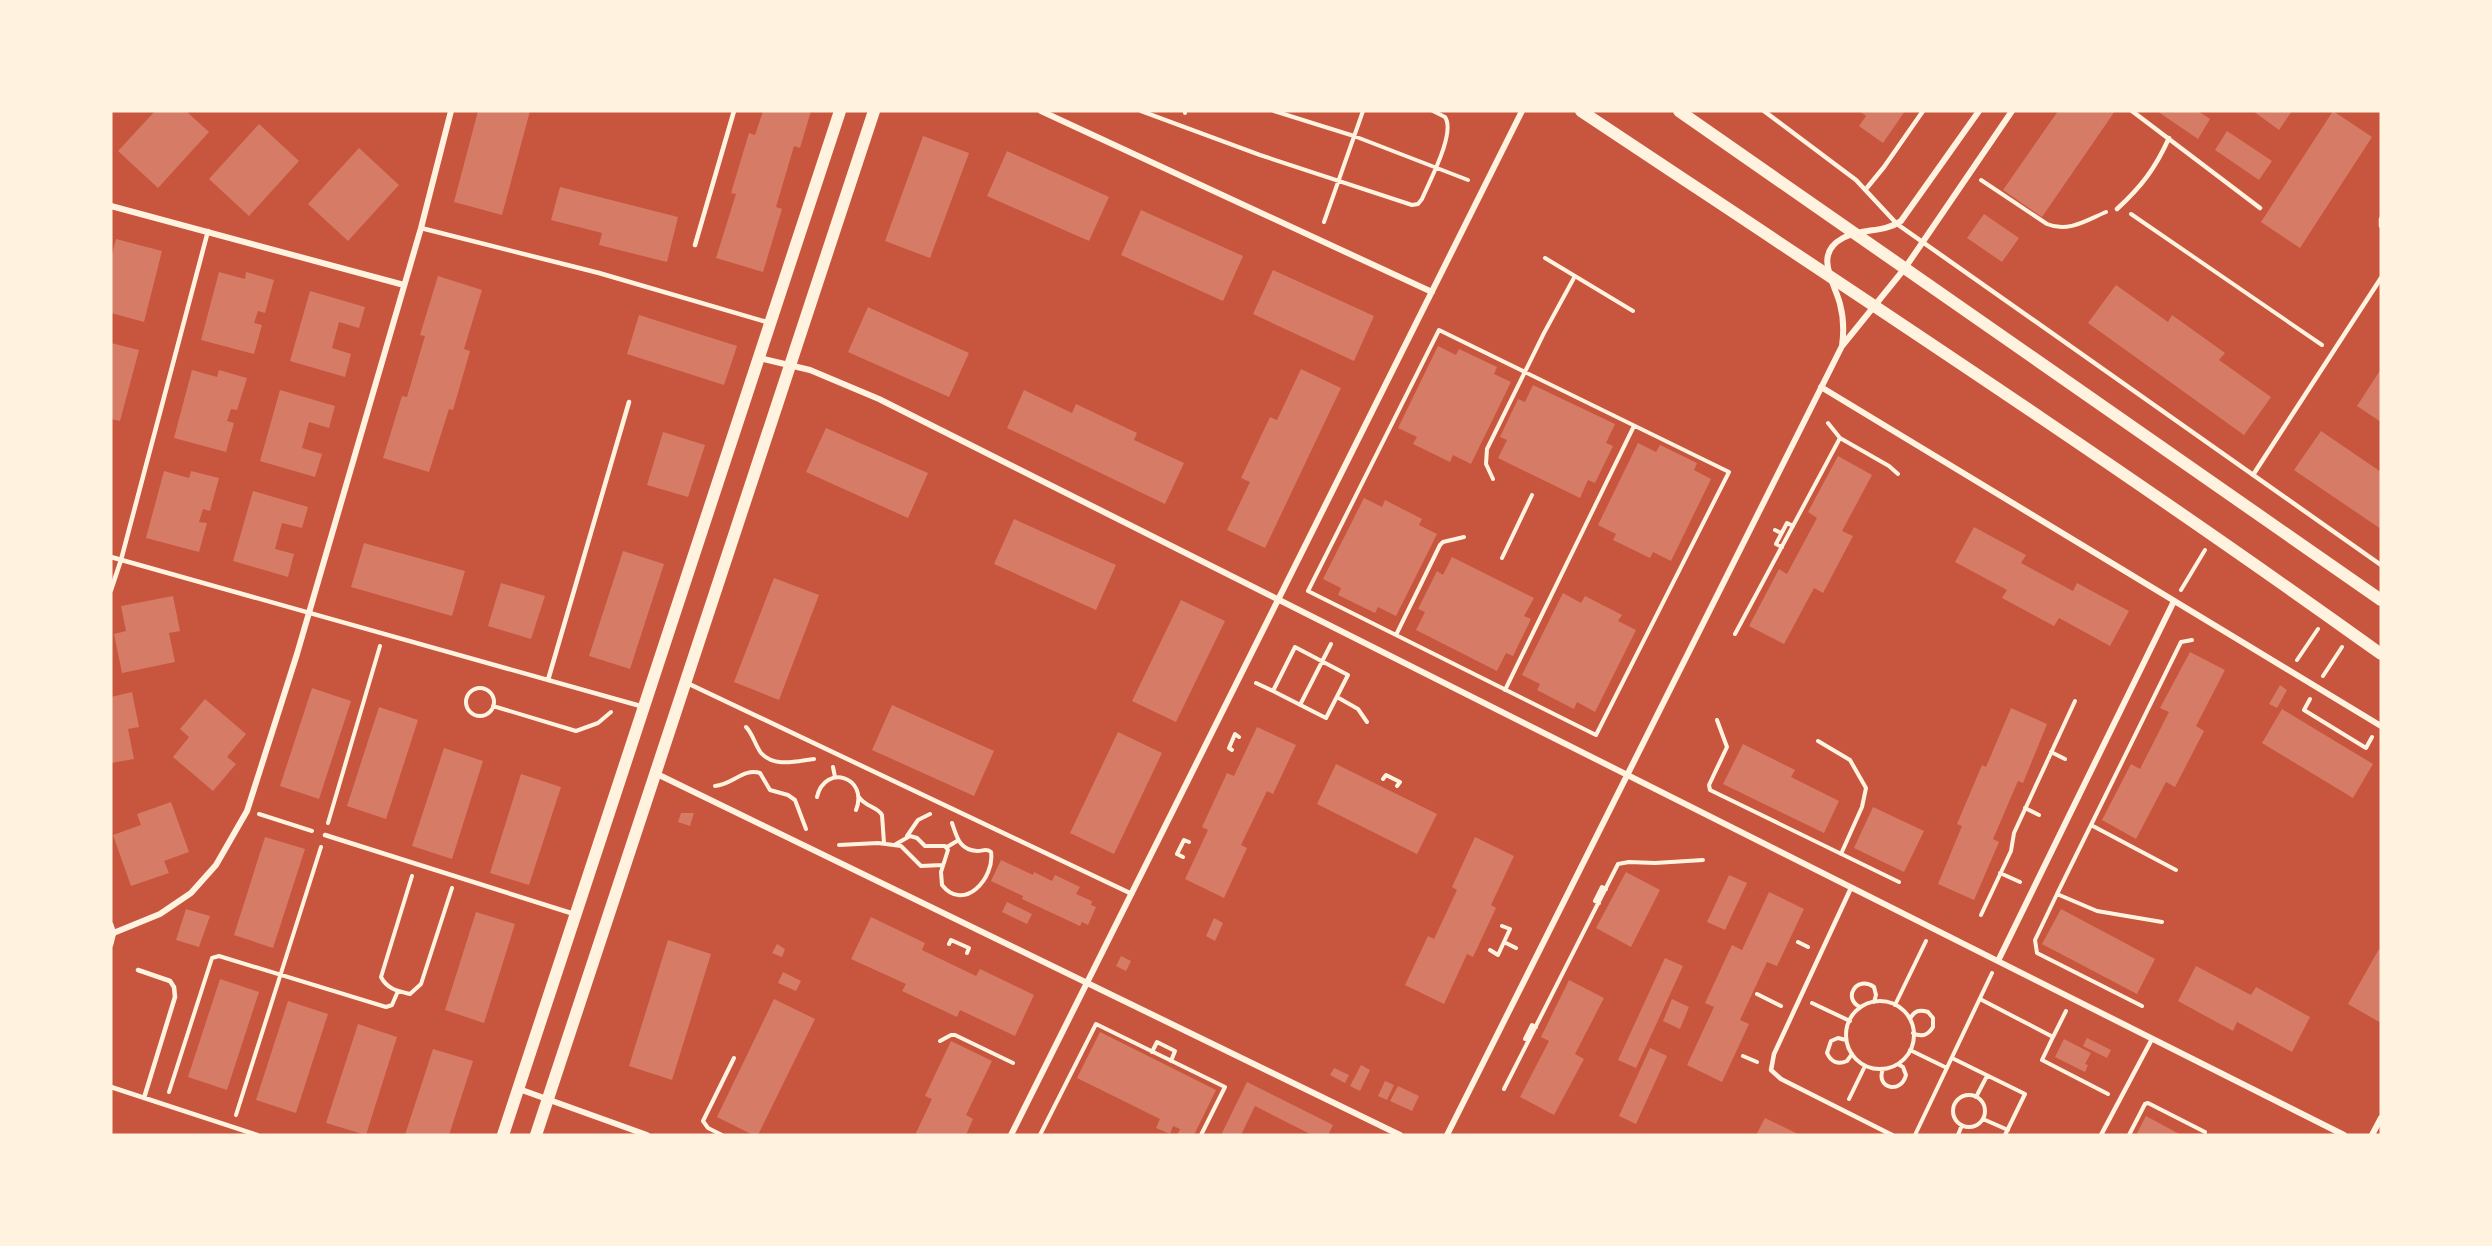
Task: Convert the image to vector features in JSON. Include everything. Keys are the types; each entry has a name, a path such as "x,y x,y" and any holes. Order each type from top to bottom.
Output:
{"main road":[{"path":"503,1135 840,111"},
{"path":"536,1135 874,111"},
{"path":"1581,111 2214,535 2380,651"},
{"path":"1679,111 2381,600"}],"street":[{"path":"113,933 160,914 191,893 216,865 247,811 310,612 421,228 451,111"},
{"path":"1041,111 1432,292"},
{"path":"1011,1135 1522,111"},
{"path":"1842,346 1843,316 1826,264 1832,245 1847,236 1897,224 1979,111"},
{"path":"1447,1135 1842,346 1905,268 2012,111"},
{"path":"111,206 404,285"},
{"path":"759,358 810,370 853,387 2344,1135"},
{"path":"1821,387 2381,726"},
{"path":"1998,961 2174,601"},
{"path":"656,773 1400,1135"},
{"path":"519,1089 647,1135"},
{"path":"2372,1135 2381,1118"}],"lane":[{"path":"695,245 735,111"},
{"path":"1764,111 1866,189 1897,224 2381,565"},
{"path":"1866,189 1923,111"},
{"path":"2132,111 2260,208"},
{"path":"2117,209 2138,189 2156,165 2169,138"},
{"path":"2381,219 2381,226"},
{"path":"421,228 599,273 770,323"},
{"path":"111,590 121,560 208,231"},
{"path":"2253,475 2381,278"},
{"path":"548,680 629,402"},
{"path":"111,557 644,707"},
{"path":"686,682 1131,894"},
{"path":"325,835 576,914"},
{"path":"1851,888 1774,1054 1771,1070 1781,1079 1892,1135"},
{"path":"111,924 113,933 111,945"},
{"path":"138,970 170,981 174,987 175,997 144,1098"},
{"path":"2101,1135 2152,1039"},
{"path":"111,1087 257,1135"}],"path":[{"path":"1141,111 1204,136 1412,205 1418,204 1422,199 1449,128 1445,117 1433,111"},
{"path":"1274,111 1354,136 1468,180"},
{"path":"1324,222 1363,111"},
{"path":"1969,172 2047,224 2057,228 2071,227 2117,209 2135,216 2333,352"},
{"path":"1545,258 1633,311"},
{"path":"1493,479 1486,464 1485,454 1524,372 1575,276"},
{"path":"1438,330 1634,426 1729,472 1596,735 1308,591 1438,330"},
{"path":"1828,423 1839,438 1889,466 1898,474"},
{"path":"1505,690 1634,426"},
{"path":"1735,634 1839,438"},
{"path":"1502,558 1532,495"},
{"path":"1782,547 1776,543 1787,523 1793,526"},
{"path":"1775,530 1782,533"},
{"path":"1396,635 1440,545 1445,541 1464,537"},
{"path":"2290,670 2320,626 2327,630"},
{"path":"232,1127 325,835 384,633"},
{"path":"2316,687 2345,644 2339,639"},
{"path":"2142,1006 2037,953 2035,940 2181,642 2192,640"},
{"path":"1300,705 1331,644"},
{"path":"1256,682 1273,691 1300,705 1326,718 1348,675 1295,647 1273,691"},
{"path":"483,688 491,693 493,706 488,713 479,715 471,712 466,700 471,692 483,688"},
{"path":"1337,697 1356,707 1367,722"},
{"path":"493,706 576,731 584,730 608,716 615,699"},
{"path":"2310,699 2304,710 2366,748 2372,736"},
{"path":"1981,915 2011,851 2013,836 2025,808 2075,701"},
{"path":"739,720 750,731 761,753 772,760 792,762 821,758"},
{"path":"1717,720 1727,747 1709,787 1713,792 1899,882"},
{"path":"1232,750 1229,748 1230,740 1235,734 1239,736"},
{"path":"1818,741 1850,760 1866,788 1862,807 1841,854"},
{"path":"2051,752 2065,759"},
{"path":"828,761 834,769 835,777"},
{"path":"707,785 726,784 750,772 760,773 770,790 788,795 795,800 806,830 811,835"},
{"path":"1383,779 1386,775 1394,776 1400,782 1398,786"},
{"path":"817,796 822,784 835,777 854,784 864,803 880,811 884,843"},
{"path":"855,810 859,796"},
{"path":"1737,816 1742,806"},
{"path":"2025,808 2039,814"},
{"path":"247,811 325,835"},
{"path":"896,845 907,837 921,816 936,814"},
{"path":"947,818 953,824 957,841 969,849 987,849 991,852 990,866 984,879 969,895 953,894 946,890 941,882 942,865 947,847 957,841"},
{"path":"2091,825 2176,870"},
{"path":"1790,842 1795,832"},
{"path":"907,837 915,837 925,846 947,847"},
{"path":"1183,857 1177,854 1184,840 1189,842"},
{"path":"832,843 845,846 884,843 896,845 906,849 921,866 942,865"},
{"path":"1175,844 1181,847"},
{"path":"1504,1089 1620,863 1703,860"},
{"path":"416,864 381,977 385,984 398,991 410,994 421,984 455,876"},
{"path":"1869,874 1871,869"},
{"path":"2001,873 2020,882"},
{"path":"1599,903 1595,901 1596,893 1602,887 1606,889"},
{"path":"2057,894 2097,911 2162,922"},
{"path":"1490,950 1498,955 1510,929 1502,926"},
{"path":"949,944 951,940 962,942 969,948 967,953"},
{"path":"1895,1005 1927,940"},
{"path":"1504,942 1516,948"},
{"path":"1798,942 1809,948"},
{"path":"165,1104 212,958 219,956 386,1007 392,1005 398,991"},
{"path":"1915,1135 1998,961"},
{"path":"1861,1007 1855,1005 1851,998 1852,990 1858,984 1866,983 1874,987 1876,995 1874,1002"},
{"path":"1757,994 1782,1006"},
{"path":"1980,999 2053,1037"},
{"path":"1812,1002 1850,1021"},
{"path":"1874,1002 1888,1002 1895,1005 1910,1019 1913,1033 1910,1050 1898,1064 1883,1069 1865,1066 1852,1054 1847,1040 1850,1021 1861,1007 1874,1002"},
{"path":"1910,1019 1919,1010 1928,1012 1933,1018 1933,1027 1928,1033 1920,1035 1913,1033"},
{"path":"2067,1010 2042,1060 2109,1094"},
{"path":"1040,1135 1096,1024 1225,1087 1201,1135"},
{"path":"1529,1040 1525,1039 1527,1031 1532,1025 1536,1027"},
{"path":"940,1041 953,1035 1013,1063"},
{"path":"1847,1040 1838,1038 1831,1041 1827,1053 1831,1060 1839,1063 1847,1061 1852,1054"},
{"path":"1166,1047 1169,1041"},
{"path":"1152,1052 1157,1042 1175,1051 1170,1061"},
{"path":"1910,1050 1947,1068"},
{"path":"1743,1056 1756,1062"},
{"path":"722,1135 708,1128 704,1121 734,1058"},
{"path":"1952,1058 2025,1095 2006,1133 1983,1119"},
{"path":"1883,1069 1882,1082 1888,1087 1896,1088 1903,1083 1906,1075 1903,1067 1898,1064"},
{"path":"1849,1100 1865,1066"},
{"path":"1976,1097 1987,1076"},
{"path":"1962,1097 1976,1097 1983,1103 1986,1111 1983,1119 1974,1126 1962,1125 1954,1115 1955,1104 1962,1097"},
{"path":"2129,1135 2148,1103 2205,1132"},
{"path":"1958,1135 1962,1125"}],"building":[{"path":"155,111 186,111 209,132 158,188 118,151"},
{"path":"478,111 530,111 502,215 454,202"},
{"path":"763,111 811,111 800,148 794,146 776,207 782,209 763,272 716,258 736,194 731,193 749,133 755,135"},
{"path":"1859,111 1905,111 1883,143 1859,126 1866,116"},
{"path":"2058,111 2115,111 2042,217 2003,190"},
{"path":"2157,111 2198,111 2210,119 2198,139"},
{"path":"2253,111 2292,111 2279,130"},
{"path":"2333,111 2372,137 2300,248 2261,222"},
{"path":"259,124 299,161 249,216 209,179"},
{"path":"2227,131 2272,161 2259,180 2215,150"},
{"path":"923,136 969,153 930,258 885,241"},
{"path":"359,148 399,185 348,241 308,204"},
{"path":"1007,151 1109,197 1089,241 987,196"},
{"path":"560,187 678,217 667,262 599,245 602,233 551,220"},
{"path":"1141,210 1243,256 1223,301 1121,255"},
{"path":"1984,214 2019,238 2002,262 1967,238"},
{"path":"116,239 162,251 144,322 111,313 111,259"},
{"path":"1273,270 1374,316 1354,361 1253,314"},
{"path":"219,272 245,279 246,272 274,280 265,313 258,311 254,323 262,325 254,354 201,340"},
{"path":"438,276 482,290 464,349 470,351 453,410 449,409 429,472 383,458 402,396 407,397 425,336 420,335"},
{"path":"2116,285 2168,322 2172,315 2225,353 2219,360 2271,397 2244,435 2088,323"},
{"path":"310,291 365,307 359,328 339,322 332,348 351,354 345,377 290,361"},
{"path":"868,307 969,353 949,397 848,352"},
{"path":"639,315 737,346 724,385 627,354"},
{"path":"111,343 139,350 120,421 111,419"},
{"path":"1438,346 1456,355 1459,349 1497,367 1494,374 1511,382 1471,464 1453,455 1450,462 1413,444 1417,437 1398,428"},
{"path":"1301,369 1341,388 1265,548 1227,530 1250,482 1241,478 1270,417 1277,420"},
{"path":"2381,369 2381,422 2357,406"},
{"path":"192,370 217,377 219,370 247,378 237,410 231,409 227,421 234,423 226,452 174,438"},
{"path":"1533,385 1615,424 1606,443 1613,446 1595,483 1588,480 1580,498 1498,458 1507,440 1500,437 1518,399 1525,402"},
{"path":"280,390 335,406 329,428 309,422 302,448 322,454 315,477 260,461"},
{"path":"1024,390 1072,413 1076,404 1137,433 1134,440 1184,463 1165,504 1007,428"},
{"path":"826,428 928,473 908,518 806,472"},
{"path":"2321,431 2381,472 2381,529 2294,470"},
{"path":"663,432 705,445 688,497 647,485"},
{"path":"1638,443 1656,452 1660,445 1697,463 1694,470 1711,479 1671,561 1653,552 1650,558 1613,540 1616,534 1598,525"},
{"path":"1838,456 1872,475 1842,531 1853,536 1823,593 1814,588 1784,644 1749,626 1779,569 1787,574 1817,518 1808,512"},
{"path":"164,471 189,478 191,471 219,478 210,511 203,509 199,522 207,523 199,552 146,538"},
{"path":"253,491 308,507 302,528 282,523 275,549 294,554 288,577 233,561"},
{"path":"1364,498 1382,507 1385,500 1422,519 1419,525 1437,534 1396,616 1378,607 1375,613 1338,595 1341,588 1323,579"},
{"path":"1014,519 1116,565 1096,610 994,564"},
{"path":"1974,527 2026,555 2021,563 2073,591 2077,583 2129,611 2110,646 2059,618 2054,626 2002,598 2007,590 1955,562"},
{"path":"364,543 465,571 452,616 351,587"},
{"path":"623,551 664,564 630,669 589,656"},
{"path":"1452,557 1534,598 1524,616 1531,619 1513,656 1506,653 1497,671 1416,630 1425,612 1418,609 1437,571 1443,575"},
{"path":"774,578 819,595 779,700 734,682"},
{"path":"501,583 545,596 531,639 488,626"},
{"path":"1563,593 1581,603 1585,596 1622,615 1618,621 1636,630 1595,712 1577,702 1574,709 1537,690 1540,684 1522,675"},
{"path":"173,596 180,631 169,633 175,662 122,673 114,634 126,631 121,606"},
{"path":"1181,600 1225,621 1176,722 1132,701"},
{"path":"2190,652 2225,670 2196,726 2204,731 2175,787 2166,782 2136,839 2102,820 2131,764 2140,769 2169,712 2160,708"},
{"path":"2280,685 2287,690 2277,708 2269,704"},
{"path":"312,688 351,701 319,799 280,786"},
{"path":"132,692 139,727 128,729 134,759 111,763 111,697"},
{"path":"205,699 246,734 227,757 236,764 213,791 173,757 189,737 180,729"},
{"path":"892,705 994,751 974,796 872,750"},
{"path":"379,707 418,720 386,819 347,806"},
{"path":"2011,708 2047,724 2023,783 2018,781 1993,839 1999,842 1974,900 1938,884 1962,826 1957,824 1982,765 1986,767"},
{"path":"2282,709 2373,764 2353,798 2262,743"},
{"path":"1257,727 1296,745 1273,794 1267,791 1241,845 1247,848 1224,898 1185,879 1208,830 1202,827 1227,773 1234,776"},
{"path":"1118,732 1162,753 1114,854 1070,833"},
{"path":"1743,744 1795,770 1791,777 1839,801 1824,833 1723,784"},
{"path":"444,748 483,761 452,859 412,846"},
{"path":"1336,764 1437,814 1417,854 1317,804"},
{"path":"521,774 561,787 529,885 490,873"},
{"path":"171,802 189,852 164,861 169,873 131,886 113,835 141,825 137,814"},
{"path":"1873,807 1924,831 1904,872 1854,848"},
{"path":"681,813 694,813 690,826 678,822"},
{"path":"265,837 305,849 273,948 234,935"},
{"path":"1475,837 1514,856 1491,905 1496,908 1473,957 1467,954 1444,1004 1405,985 1428,936 1434,939 1457,890 1452,887"},
{"path":"1001,860 1033,875 1034,872 1052,881 1055,875 1080,887 1076,894 1092,901 1091,905 1096,907 1088,925 1082,922 1080,926 1022,899 1023,896 991,881"},
{"path":"1626,872 1660,890 1631,947 1596,928"},
{"path":"1729,875 1747,883 1725,930 1707,922"},
{"path":"1769,892 1804,909 1777,966 1767,962 1740,1020 1749,1024 1722,1082 1687,1065 1714,1007 1705,1003 1732,945 1742,950"},
{"path":"1007,902 1032,914 1027,924 1002,912"},
{"path":"186,909 210,916 199,947 176,940"},
{"path":"2061,909 2155,959 2137,994 2042,944"},
{"path":"476,912 515,924 484,1023 445,1010"},
{"path":"871,917 925,943 922,950 976,976 980,969 1034,995 1015,1036 960,1010 957,1017 902,991 906,984 851,959"},
{"path":"1214,918 1223,923 1215,941 1206,936"},
{"path":"668,940 711,954 672,1080 629,1066"},
{"path":"777,944 785,949 782,957 772,953"},
{"path":"2379,949 2381,950 2381,1023 2348,1004"},
{"path":"1121,956 1131,961 1126,971 1116,966"},
{"path":"1665,958 1683,966 1636,1068 1618,1060"},
{"path":"2196,966 2251,995 2256,987 2310,1017 2292,1052 2237,1022 2233,1031 2178,1001"},
{"path":"783,972 801,981 796,991 778,983"},
{"path":"220,979 259,992 227,1090 188,1077"},
{"path":"1569,980 1604,998 1575,1054 1584,1059 1554,1115 1520,1097 1549,1041 1541,1037"},
{"path":"774,999 815,1019 758,1135 753,1135 717,1117"},
{"path":"1672,999 1689,1007 1680,1029 1663,1021"},
{"path":"288,1001 328,1014 296,1113 256,1100"},
{"path":"358,1024 397,1037 366,1135 326,1123"},
{"path":"1100,1032 1216,1090 1194,1135 1177,1135 1180,1129 1173,1126 1170,1134 1156,1128 1160,1119 1077,1078"},
{"path":"2087,1038 2111,1050 2107,1058 2083,1046"},
{"path":"2064,1039 2091,1053 2085,1064 2088,1065 2085,1072 2055,1057"},
{"path":"951,1041 992,1061 966,1115 973,1119 966,1135 915,1135 932,1099 925,1096"},
{"path":"1650,1048 1667,1056 1636,1124 1619,1116"},
{"path":"433,1049 473,1061 449,1135 405,1135"},
{"path":"1361,1065 1370,1070 1360,1091 1350,1086"},
{"path":"1334,1068 1349,1075 1345,1083 1330,1075"},
{"path":"1385,1081 1394,1085 1387,1100 1378,1096"},
{"path":"1247,1082 1333,1125 1328,1135 1312,1135 1255,1106 1241,1135 1221,1135"},
{"path":"1398,1086 1419,1096 1412,1111 1390,1101"},
{"path":"2146,1116 2181,1135 2136,1135"},
{"path":"1765,1118 1800,1135 1756,1135"}]}
